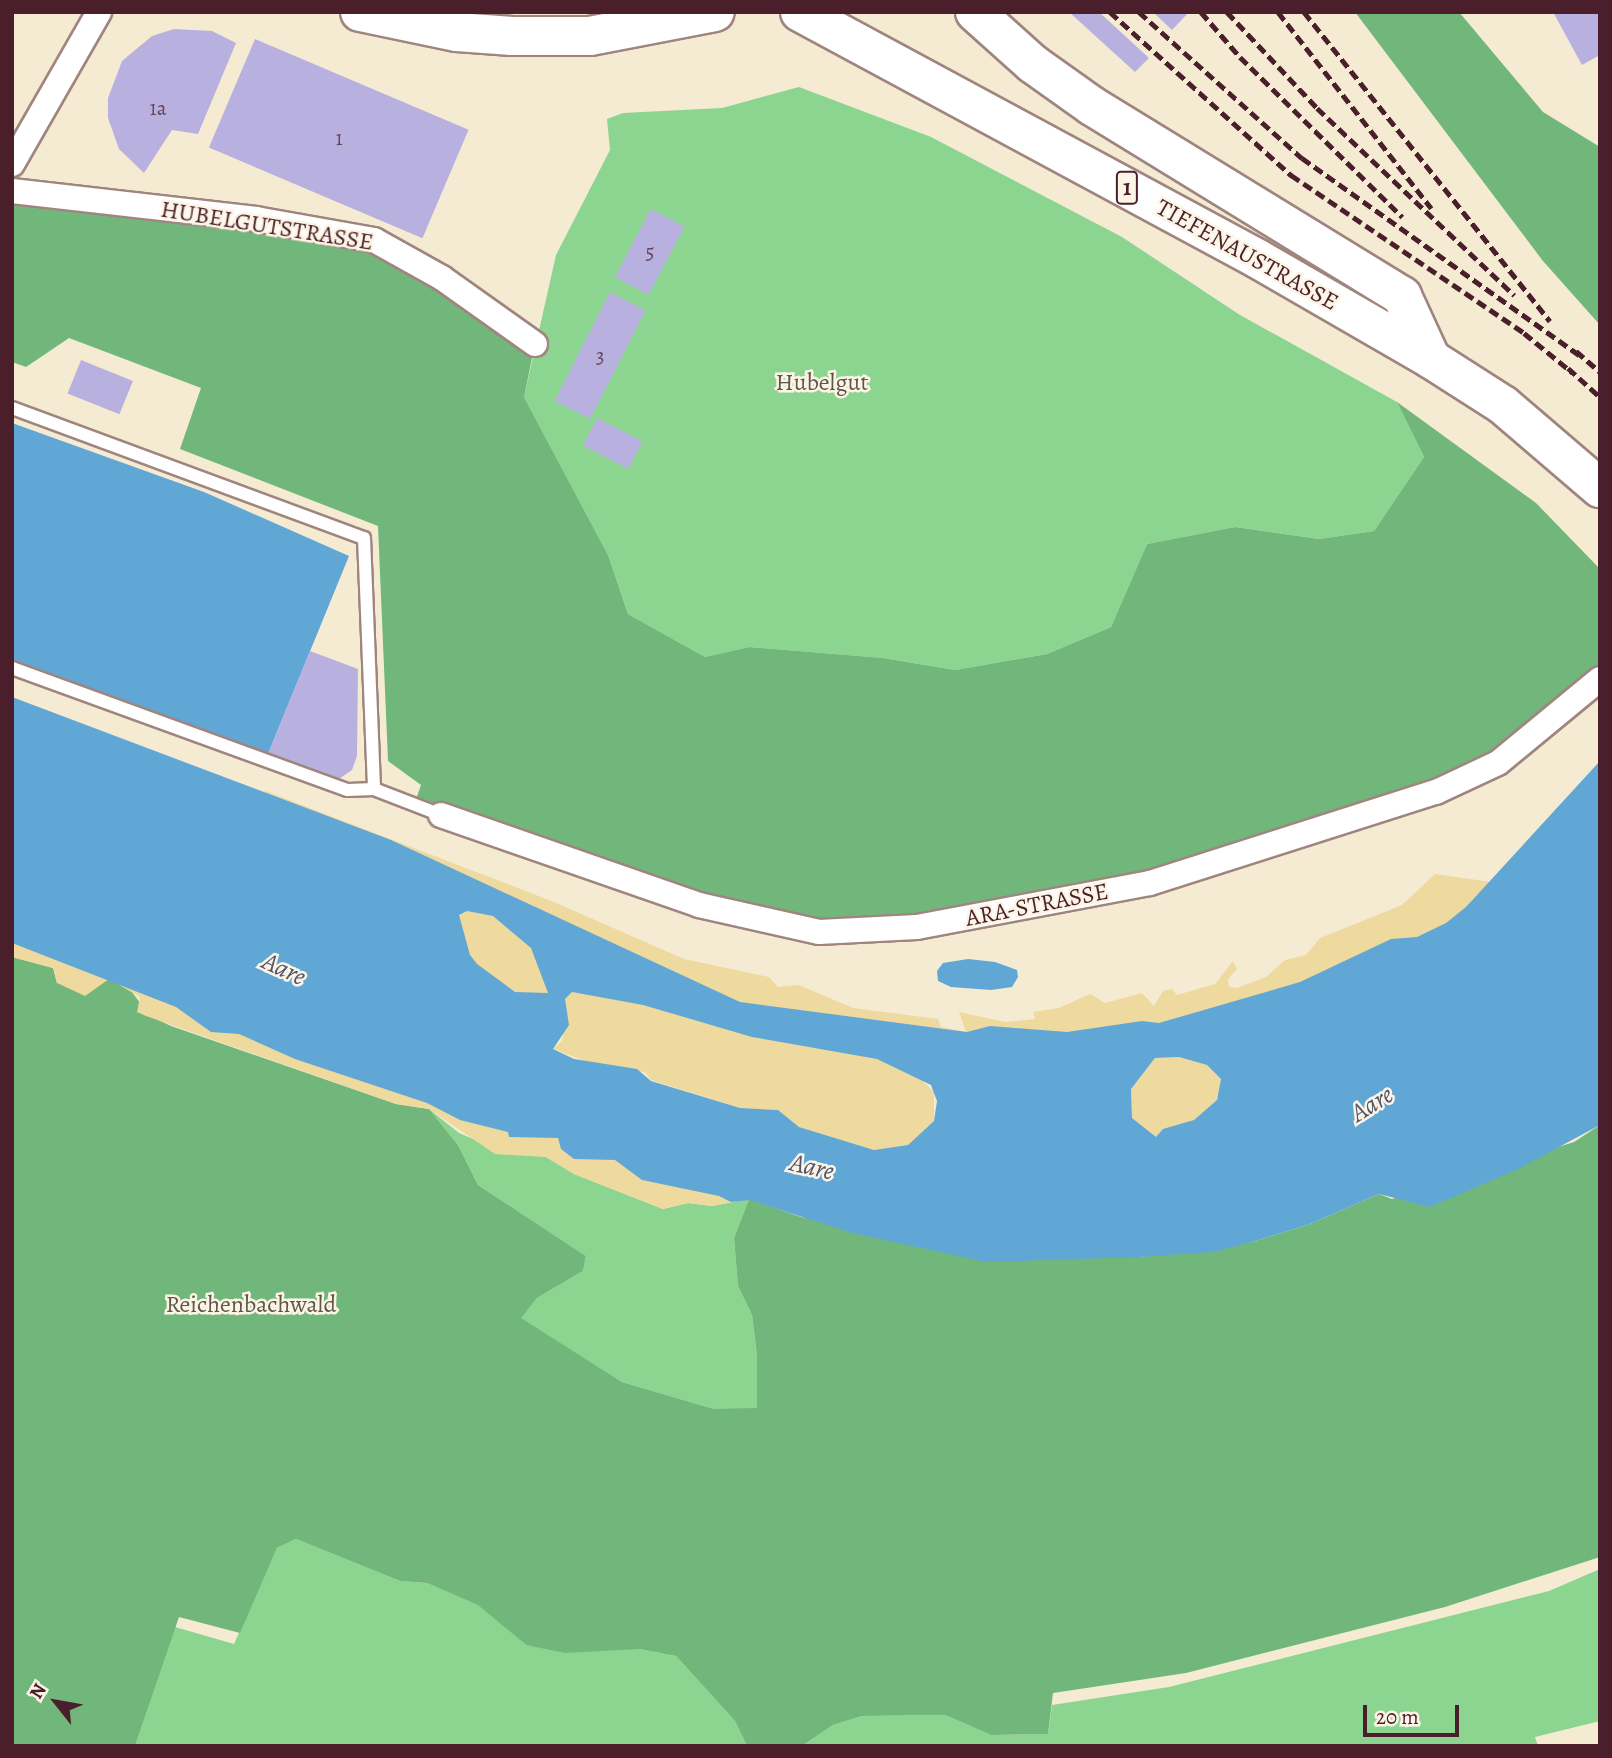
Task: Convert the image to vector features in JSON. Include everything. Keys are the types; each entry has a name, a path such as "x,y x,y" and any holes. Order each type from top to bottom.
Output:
{"main road":[{"path":"360,12 457,32 512,36 590,36 715,12"},
{"path":"975,12 1033,64 1092,106 1402,296 1431,359"},
{"name":"TIEFENAUSTRASSE","path":"811,18 1258,259 1431,359 1543,437 1600,488"}],"street":[{"path":"12,164 99,12"},
{"name":"HUBELGUTSTRASSE","path":"12,191 256,219 374,240 442,278 535,344"},
{"name":"ARA-STRASSE","path":"441,815 712,908 819,932 918,927 1150,883 1436,792 1498,763 1600,679"}],"lane":[{"path":"12,408 364,538 374,789"},
{"path":"12,668 348,790 374,789 441,815"}],"green space":[{"path":"1355,12 1459,12 1543,112 1600,147 1600,325 1543,261"},
{"name":"Hubelgut","path":"799,87 931,137 1122,237 1240,315 1397,402 1424,457 1374,531 1319,539 1235,527 1147,544 1111,627 1047,654 955,670 883,658 749,647 705,657 628,614 608,555 524,397 556,255 610,150 607,119 623,113 722,108"},
{"path":"12,191 374,240 535,344 524,397 608,555 628,614 705,657 749,647 883,658 955,670 1047,654 1111,627 1147,544 1235,527 1319,539 1374,531 1424,457 1397,402 1536,503 1600,569 1600,679 1498,763 1192,870 819,932 414,805 421,785 388,761 378,526 180,449 201,388 69,338 26,367 12,362"},
{"name":"Reichenbachwald","path":"12,957 53,968 57,983 109,979 128,987 150,1016 171,1026 396,1104 429,1109 458,1145 478,1185 586,1256 583,1271 537,1298 521,1318 622,1382 714,1409 757,1408 757,1356 752,1315 738,1286 734,1238 749,1199 801,1217 1067,1256 1140,1257 1252,1242 1310,1224 1379,1194 1392,1199 1574,1142 1600,1125 1600,1557 1445,1607 1186,1673 1053,1693 1048,1734 991,1735 945,1715 862,1716 833,1725 802,1746 747,1746 735,1721 676,1656 639,1649 565,1653 526,1645 478,1605 427,1583 400,1581 296,1539 277,1548 240,1633 179,1617 135,1746 12,1746"},
{"path":"429,1109 459,1133 504,1152 546,1157 574,1174 663,1209 688,1203 712,1206 749,1199 734,1238 738,1286 752,1315 757,1356 757,1409 714,1409 622,1382 520,1318 537,1298 583,1271 586,1256 478,1185 458,1145"},
{"path":"296,1539 400,1581 427,1583 479,1605 526,1645 639,1649 676,1656 735,1721 747,1746 135,1746 175,1627 234,1644 277,1548"},
{"path":"1600,1569 1600,1721 1535,1737 1538,1746 802,1746 833,1725 862,1716 945,1715 991,1735 1048,1734 1052,1705 1169,1687 1549,1591"}],"sand":[{"path":"263,790 554,902 684,959 769,977 778,987 799,985 853,1008 938,1019 941,1027 966,1032 959,1012 1005,1022 1035,1019 1033,1012 1059,1008 1090,994 1105,1003 1142,993 1154,1006 1163,991 1172,989 1177,995 1215,984 1233,961 1237,969 1228,979 1229,987 1237,988 1266,977 1285,960 1306,955 1320,938 1402,905 1435,874 1491,882 1493,899 1303,1004 915,1073 934,1092 934,1121 908,1145 874,1150 799,1127 778,1110 740,1108 651,1080 645,1072 598,1066 553,1049 562,1041 565,1011 544,997 516,992 456,962"},
{"path":"12,934 749,1199 712,1206 688,1203 663,1209 574,1174 546,1157 495,1154 429,1109 396,1104 137,1012 140,997 109,979 85,996 57,983 53,968 12,957"},
{"path":"1179,1057 1207,1065 1221,1079 1217,1100 1194,1120 1156,1137 1132,1118 1131,1089 1155,1058"}],"water":[{"path":"12,423 204,492 349,556 268,754 12,660"},
{"name":"Aare","path":"12,697 391,840 740,1002 967,1032 990,1026 1067,1032 1142,1021 1159,1023 1300,982 1391,939 1417,937 1446,923 1466,907 1600,761 1600,1125 1518,1169 1430,1207 1379,1194 1310,1224 1213,1252 986,1262 852,1233 750,1200 731,1202 719,1196 642,1180 615,1160 574,1159 561,1149 558,1138 509,1137 508,1132 460,1120 427,1103 295,1059 239,1034 211,1032 176,1007 12,943","holes":["467,911 493,916 531,948 548,993 515,992 477,964 470,955 459,915","572,992 643,1005 752,1037 877,1059 931,1085 937,1101 934,1121 908,1145 874,1150 799,1127 778,1110 740,1108 651,1081 637,1069 574,1059 553,1049 569,1025 565,999","1179,1057 1207,1065 1221,1079 1217,1100 1194,1120 1163,1129 1156,1137 1132,1118 1131,1089 1155,1058"]},
{"path":"968,959 995,962 1017,970 1018,977 1012,987 991,990 951,987 938,981 937,971 943,963"}],"building":[{"path":"1069,12 1099,12 1149,58 1135,72"},
{"path":"1153,12 1189,12 1172,30"},
{"path":"1553,12 1600,12 1600,55 1582,65"},
{"path":"174,29 212,31 236,43 198,134 172,130 144,173 119,149 108,118 108,98 122,61 152,36"},
{"path":"255,39 469,130 422,238 209,148"},
{"path":"651,209 685,227 648,295 615,277"},
{"path":"610,292 646,310 590,419 555,401"},
{"path":"81,360 133,381 119,414 68,393"},
{"path":"597,418 642,441 628,469 583,446"},
{"path":"310,651 358,669 357,756 352,770 336,781 268,754"}],"railway":[{"path":"1110,12 1291,175 1524,333 1573,373"},
{"path":"1139,12 1302,158 1581,356"},
{"path":"1201,12 1240,57 1402,217"},
{"path":"1227,12 1317,108 1514,295"},
{"path":"1278,12 1431,208"},
{"path":"1304,12 1550,321"},
{"path":"1576,351 1600,372"},
{"path":"1568,368 1600,397"}]}
